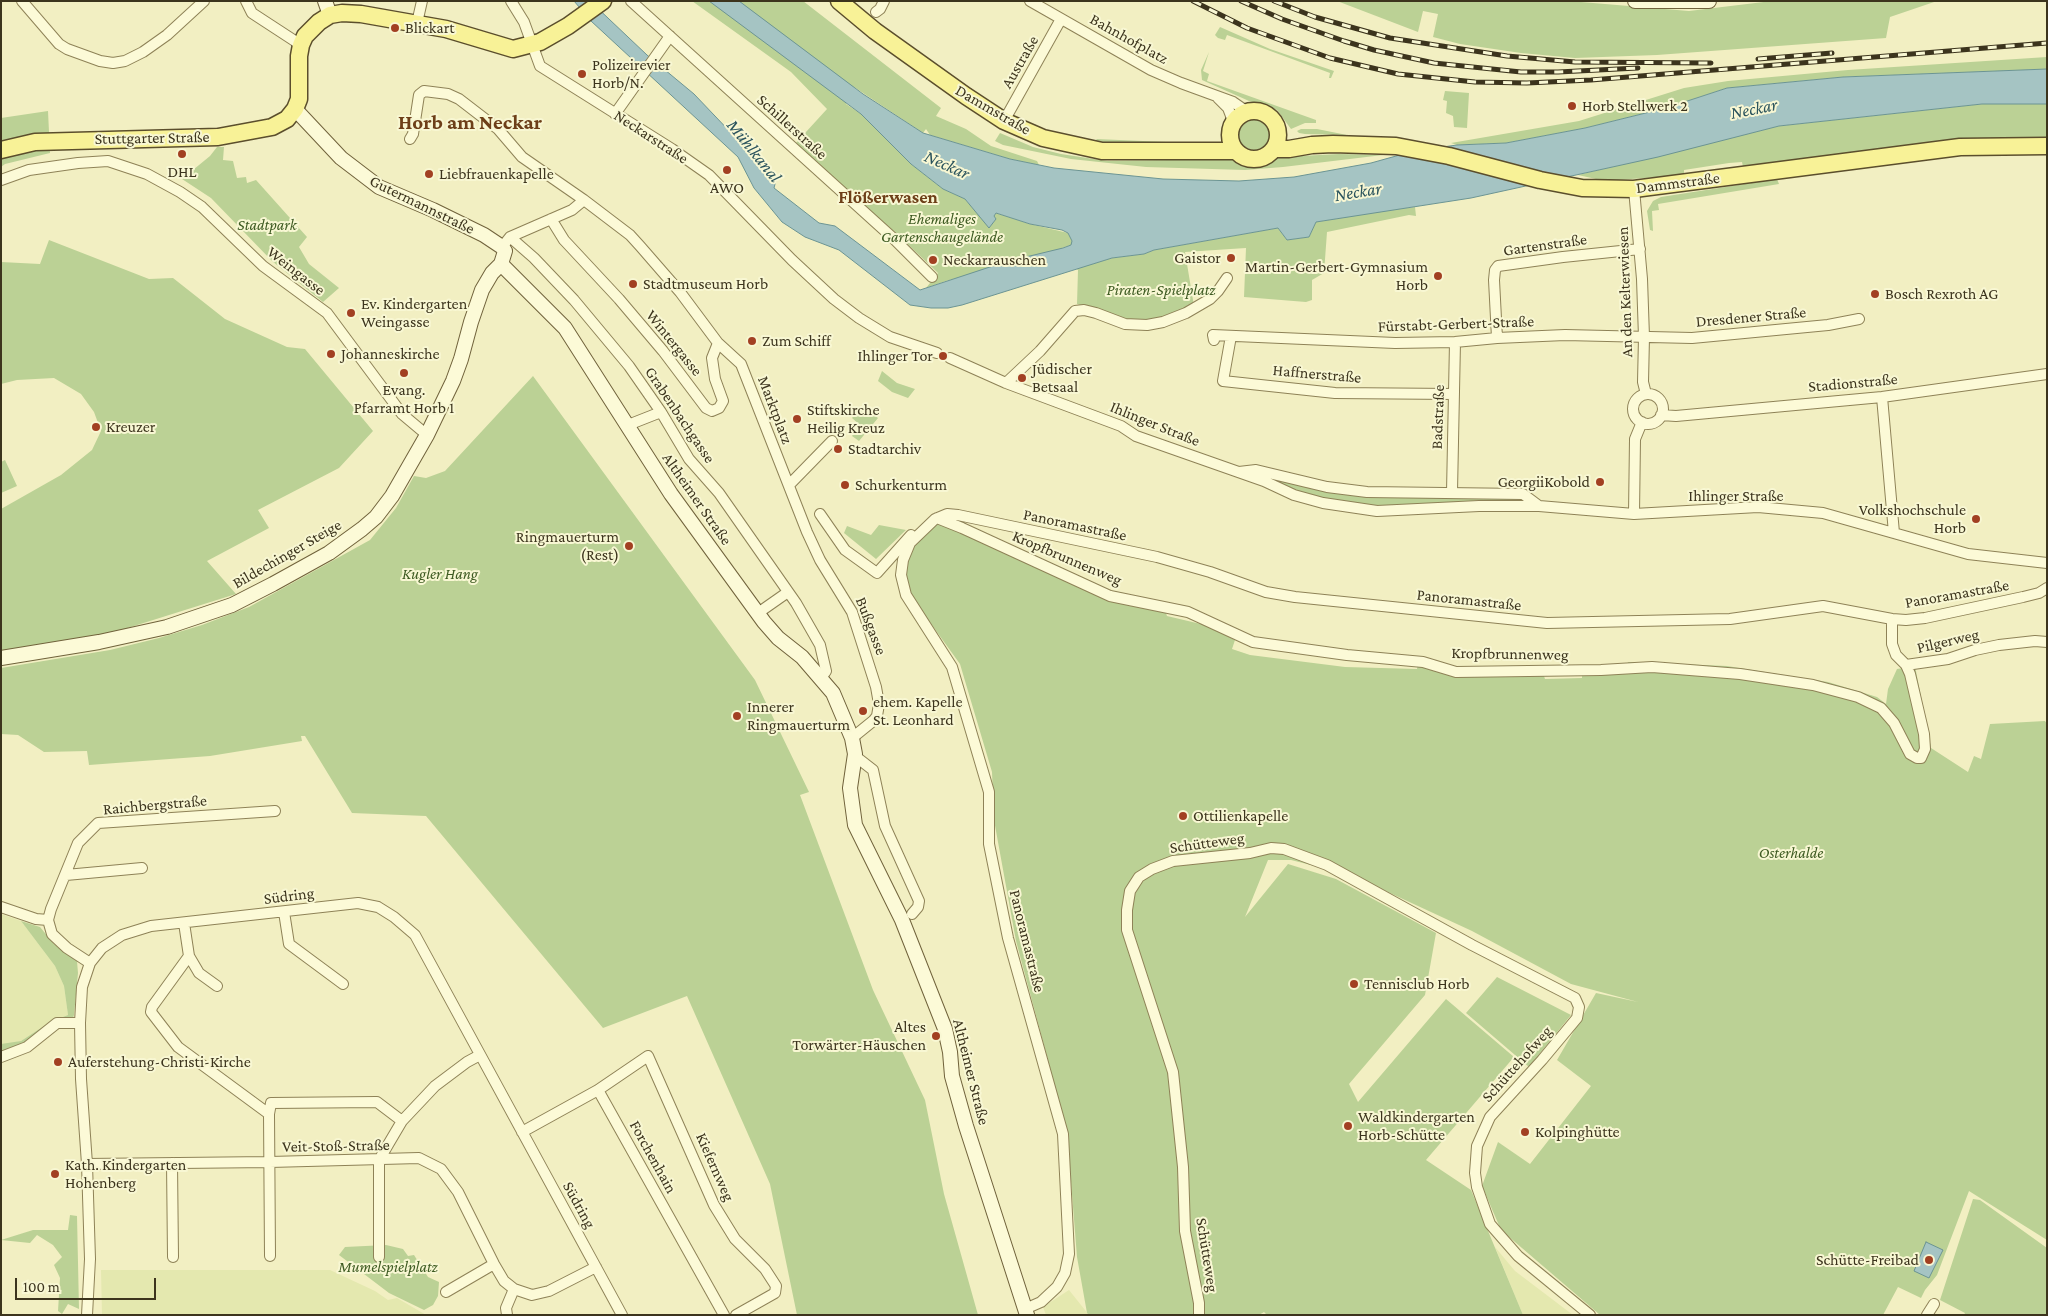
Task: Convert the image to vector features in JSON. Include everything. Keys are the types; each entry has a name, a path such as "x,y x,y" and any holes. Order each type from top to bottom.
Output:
{"main road":[{"path":"295,109 299,99 299,56 301,45 305,36 319,22 328,8 342,13 361,14 461,32 505,48 513,48 533,44 568,26 603,1"},
{"name":"Dammstraße","path":"839,1 921,65 1004,121 1043,138 1095,150 1134,152 1235,151"},
{"name":"Stuttgarter Straße","path":"1,150 35,142 218,137 272,127 284,122 295,109"},
{"path":"1254,110 1268,115 1277,126 1276,141 1269,154 1255,160 1240,156 1230,143 1231,128 1246,111 1254,110"},
{"name":"Dammstraße","path":"1203,150 1231,128"},
{"name":"Dammstraße","path":"1276,141 1289,149 1333,144 1396,146 1422,150 1540,180 1582,188 1634,189 1960,147 2047,146"}],"street":[{"path":"22,1 59,44 84,56 113,63 125,61 143,52 167,35 204,1"},
{"path":"246,1 252,13 301,45"},
{"path":"417,24 422,1"},
{"name":"Neckarstraße","path":"511,1 524,22 533,44 535,57 540,66 672,149 709,175 792,260 834,299 858,318 890,337 937,353"},
{"name":"Schillerstraße","path":"631,1 900,245 932,277"},
{"name":"Bahnhofplatz","path":"1030,1 1151,70 1233,102 1246,111"},
{"path":"1635,1 1709,1"},
{"name":"Austraße","path":"1004,121 1062,19"},
{"path":"615,114 670,36"},
{"name":"Marktplatz","path":"410,140 413,134 419,95 424,91 448,94 459,99 498,129 522,157 630,235 652,259 718,343 741,364 790,490"},
{"path":"1218,97 1228,108 1231,128"},
{"name":"Gutermannstraße","path":"295,109 306,123 341,158 379,187 484,235 506,242"},
{"name":"Weingasse","path":"1,180 29,170 78,162 108,161 147,174 180,192 202,207 263,266 327,313 402,414 427,435"},
{"name":"An den Kelterwiesen","path":"1634,189 1640,249 1644,337 1643,382 1646,394"},
{"path":"502,264 506,242 572,210 584,200"},
{"name":"Wintergasse","path":"551,219 564,240 638,320 706,408 712,411 717,409 723,401 715,379 712,358 718,343"},
{"name":"Grabenbachgasse","path":"506,242 534,258 629,366 661,412 689,459 719,493 806,618 820,645 826,671 821,678"},
{"name":"Gartenstraße","path":"1497,338 1494,280 1495,270 1498,266 1640,249"},
{"name":"Bildechinger Steige","path":"1,658 99,642 167,627 232,606 329,553 362,530 376,517 392,496 427,435 453,381 482,290 492,273 502,264"},
{"name":"Altheimer Straße","path":"502,264 564,328 671,494 770,630 802,656 833,693 852,738 855,756 850,788 855,825 902,920 945,1029 950,1052 952,1076 966,1126 1026,1312"},
{"path":"1006,382 1040,351 1075,311 1084,310 1096,313 1125,324 1147,325 1163,322 1186,313 1210,299 1227,278"},
{"name":"Dresdener Straße","path":"1644,337 1692,338 1828,325 1859,319"},
{"name":"Fürstabt-Gerbert-Straße","path":"1214,340 1213,335 1364,342 1455,342 1565,335 1644,337"},
{"name":"Haffnerstraße","path":"1231,336 1222,380 1335,393 1454,394"},
{"name":"Badstraße","path":"1452,492 1455,342"},
{"name":"Ihlinger Straße","path":"950,358 1006,382 1121,426 1136,436 1238,472 1294,495 1323,503 1377,511 1479,506 1539,506 1634,514 1758,508 1823,514 1968,554 2047,563"},
{"name":"Stadionstraße","path":"1661,415 1676,416 1882,397 2047,374"},
{"path":"1646,394 1654,396 1661,402 1661,415 1653,422 1642,422 1635,416 1633,406 1638,398 1646,394"},
{"path":"1882,397 1894,533"},
{"path":"628,425 661,412"},
{"path":"1634,514 1635,439 1642,422"},
{"path":"790,490 832,441"},
{"name":"Ihlinger Straße","path":"1238,472 1256,470 1327,488 1367,492 1523,494 1539,506"},
{"name":"Bußgasse","path":"790,490 820,560 852,612 876,687 879,704 877,716 852,738"},
{"path":"820,514 845,550 877,574 916,530 925,529"},
{"name":"Panoramastraße","path":"1026,1312 1041,1302 1057,1287 1065,1273 1069,1254 1063,1134 1008,938 988,844 989,792 952,667 906,595 902,575 903,560 910,543 937,518 947,514 958,515 1157,557 1210,572 1266,592 1304,598 1547,623 1730,619 1823,606 1892,619 1925,618 2023,598 2039,593 2047,588"},
{"name":"Kropfbrunnenweg","path":"937,518 1103,593 1188,612 1253,642 1346,655 1423,662 1456,672 1652,668 1740,674 1813,685 1858,697 1881,708 1894,723 1910,754 1921,758 1925,753 1925,743 1910,674 1906,665"},
{"path":"758,613 788,592"},
{"name":"Pilgerweg","path":"1892,619 1892,644 1896,655 1906,665 1948,659 1975,650 1999,645 2035,641 2047,642"},
{"path":"855,756 870,766 874,775 885,826 919,901 918,907 912,914"},
{"name":"Raichbergstraße","path":"48,920 78,844 98,823 275,811"},
{"name":"Schütteweg","path":"1199,1315 1199,1303 1185,1231 1183,1167 1173,1072 1127,930 1126,910 1130,891 1140,877 1173,861 1236,855 1271,848 1284,849 1327,866 1472,945 1575,998"},
{"path":"66,875 142,868"},
{"name":"Südring","path":"87,1315 90,1259 80,1023 82,987 90,963 102,948 122,935 151,926 358,903 378,907 394,917 415,935 622,1315"},
{"path":"1,908 36,919 48,920 52,934 67,948 90,963"},
{"path":"284,912 289,944 343,984"},
{"path":"184,923 189,956 199,973 217,986"},
{"path":"189,956 150,1012 178,1047 269,1114"},
{"name":"Schüttehofweg","path":"1575,998 1580,1007 1577,1018 1490,1117 1478,1146 1474,1173 1476,1187 1490,1224 1518,1256 1590,1315"},
{"path":"1,1057 27,1047 57,1023 80,1023"},
{"path":"379,1257 379,1160 402,1121 435,1086 467,1062 480,1055"},
{"name":"Kiefernweg","path":"598,1090 648,1056 714,1206 735,1239 765,1269 776,1286 775,1293 736,1315"},
{"path":"522,1132 598,1090"},
{"name":"Forchenhain","path":"598,1090 724,1315"},
{"path":"270,1256 269,1114 271,1103 377,1102 402,1121"},
{"name":"Veit-Stoß-Straße","path":"87,1164 419,1158 440,1169 458,1192 494,1264 504,1281 514,1289"},
{"path":"172,1163 173,1257"},
{"path":"446,1292 494,1264"},
{"path":"506,1315 506,1308 514,1289 532,1295 549,1291 596,1267"},
{"path":"1927,1315 1934,1304"}],"green space":[{"name":"Ehemaliges Gartenschaugelände","path":"692,1 803,1 941,108 936,116 966,129 991,146 1037,161 1039,165 1010,159 930,135 926,129 923,133 854,87 846,104 861,114 911,164 943,189 965,199 989,227 996,219 994,216 996,213 1068,233 1073,243 1062,248 1081,267 1112,258 1144,254 1154,250 1278,228 1287,240 1309,237 1316,222 1388,210 1415,207 1416,216 1409,215 1327,232 1324,273 1312,280 1312,300 1306,302 1244,297 1246,248 1185,252 1194,306 1161,318 1145,321 1126,322 1077,304 1078,270 1052,252 926,288 938,273 795,144 827,109 791,72"},
{"path":"1337,1 1569,1 1689,11 1772,1 1937,1 1890,17 1886,38 1657,55 1575,58 1521,53 1460,44 1433,37 1438,14 1423,11 1418,32"},
{"path":"1220,27 1270,49 1334,71 1331,78 1329,78 1330,73 1227,35 1225,40 1218,38 1215,35"},
{"path":"1209,52 1203,71 1209,74 1207,81 1316,120 1316,123 1305,123 1291,129 1277,110 1249,101 1202,80 1201,70"},
{"path":"2047,57 2047,69 1843,77 1727,88 1666,108 1585,128 1506,143 1457,145 1451,143 1579,121 1684,88 1728,81 1848,70"},
{"path":"1445,91 1469,93 1467,128 1454,127 1453,116 1446,113 1447,101 1443,100"},
{"path":"1982,104 2047,104 2047,142 1743,167 1742,162 1729,163 1684,170 1684,175 1605,181 1578,175 1779,126"},
{"path":"48,111 50,153 5,164 1,167 1,118"},
{"path":"1254,118 1260,119 1265,123 1269,128 1269,140 1265,145 1260,149 1254,150 1248,149 1243,145 1239,140 1238,134 1239,128 1243,123 1248,119"},
{"path":"1301,129 1317,129 1347,135 1305,134 1297,131"},
{"path":"1000,133 1033,147 1061,154 1107,161 1226,159 1234,160 1247,167 1253,167 1280,157 1339,154 1383,155 1245,170 1146,167 1071,159 1003,145 995,141"},
{"path":"1096,139 1166,142 1167,145 1100,144"},
{"name":"Stadtpark","path":"217,147 224,147 223,160 233,161 237,178 246,177 247,183 256,180 307,237 299,247 309,264 339,288 323,302 272,261 211,198 182,179 210,156"},
{"path":"1777,179 1779,184 1658,204 1659,210 1652,211 1653,231 1650,230 1647,211 1653,201 1661,197"},
{"path":"49,240 149,279 173,278 225,319 287,347 305,349 373,431 339,468 258,510 269,528 207,561 236,594 99,637 1,651 1,509 61,475 92,450 101,431 94,412 81,394 54,378 17,380 1,384 1,262 40,264"},
{"path":"882,371 897,383 915,389 908,398 892,392 878,381"},
{"name":"Kugler Hang","path":"533,376 755,680 809,792 800,795 873,990 925,1100 944,1194 978,1315 797,1315 770,1184 687,996 603,1028 426,816 352,813 305,736 301,736 302,741 210,756 89,765 87,751 44,752 18,735 1,734 1,668 110,650 159,638 202,625 249,607 370,540 396,508 414,476 426,478 445,471"},
{"path":"862,406 878,418 859,441 852,436 860,425 852,418"},
{"path":"5,460 17,486 1,493 1,462"},
{"path":"1259,474 1341,493 1408,498 1507,496 1524,499 1524,501 1480,500 1431,506 1374,506 1317,497 1290,489"},
{"name":"Osterhalde","path":"943,516 1104,599 1166,613 1167,616 1205,625 1235,640 1232,649 1250,655 1345,667 1417,669 1418,662 1469,668 1543,673 1545,679 1582,678 1582,673 1627,672 1628,662 1727,666 1828,682 1877,697 1886,704 1888,689 1897,669 1915,666 1931,748 1968,772 1974,756 1981,759 1990,724 2045,721 2047,724 2047,1240 1969,1191 1937,1275 1921,1298 1898,1287 1883,1315 1600,1315 1501,1230 1482,1186 1498,1142 1530,1164 1591,1086 1557,1060 1596,993 1638,1002 1571,984 1472,931 1351,875 1291,860 1268,860 1245,917 1288,864 1336,879 1436,933 1425,995 1349,1084 1358,1102 1446,999 1514,1057 1426,1160 1471,1190 1523,1315 1267,1315 1264,1312 1259,1315 1089,1315 1087,1313 1077,1257 1067,1131 1016,941 994,820 992,772 960,664 916,603 910,591 906,571 912,542"},
{"path":"879,525 906,530 876,559 844,533 847,526 871,535"},
{"path":"1,914 21,921 55,966 64,986 68,1015 50,1022 21,1041 4,1045 1,1044"},
{"path":"21,921 40,927 54,944 77,961 78,973 74,1015 73,1018 32,1040 1,1053 1,1044 21,1041 50,1022 68,1015 64,986 55,966"},
{"path":"1497,977 1571,1015 1529,1067 1466,1013"},
{"path":"1973,1199 1980,1200 2047,1248 2047,1315 1964,1315 1965,1313 1940,1300"},
{"path":"70,1215 77,1216 79,1309 68,1304 62,1314 58,1311 60,1278 54,1265 62,1257 53,1245 37,1235 30,1243 1,1240 33,1230 68,1230"},
{"name":"Mumelspielplatz","path":"386,1245 403,1249 408,1256 414,1255 428,1277 439,1282 438,1296 433,1305 424,1310 389,1293 339,1255 345,1247"},
{"path":"1495,1247 1515,1271 1573,1315 1523,1315"},
{"path":"101,1270 330,1270 375,1291 388,1300 397,1298 426,1315 102,1315"},
{"path":"1069,1290 1089,1315 1046,1315 1043,1307"}],"water":[{"name":"Neckar","path":"574,1 590,1 647,55 694,94 776,180 774,188 819,223 835,226 920,290 1005,262 1063,248 1071,245 1072,241 1068,233 1062,230 1030,224 996,213 994,216 996,219 989,228 965,199 943,189 911,164 861,114 709,1 739,1 863,94 923,133 1010,159 1054,168 1163,179 1239,181 1294,177 1371,163 1414,151 1457,145 1506,143 1585,128 1666,108 1727,88 1843,77 2047,69 2047,104 1982,104 1779,126 1658,157 1471,198 1316,222 1309,237 1287,240 1278,228 1154,250 1144,254 1112,258 962,305 948,308 931,308 910,305 839,250 805,237 782,222 754,188 738,157 591,21"},
{"name":"Schütte-Freibad","path":"1926,1242 1943,1250 1929,1278 1914,1271"}],"railway":[{"path":"1193,1 1247,28 1330,58 1398,74 1475,82 1527,83 1591,80 2047,43"},
{"path":"1241,1 1282,19 1344,41 1374,50 1434,63 1521,72 1638,68"},
{"path":"1274,1 1315,17 1390,38 1507,56 1575,62 1711,63"},
{"path":"1758,59 1832,53"}],"place":[{"name":"Blickart","path":"395,28"},
{"name":"Polizeirevier Horb/N.","path":"582,74"},
{"name":"Horb Stellwerk 2","path":"1572,106"},
{"name":"DHL","path":"182,154"},
{"name":"AWO","path":"727,170"},
{"name":"Liebfrauenkapelle","path":"429,174"},
{"name":"Gaistor","path":"1231,258"},
{"name":"Neckarrauschen","path":"933,260"},
{"name":"Martin-Gerbert-Gymnasium Horb","path":"1438,276"},
{"name":"Stadtmuseum Horb","path":"633,284"},
{"name":"Bosch Rexroth AG","path":"1875,294"},
{"name":"Ev. Kindergarten Weingasse","path":"351,313"},
{"name":"Zum Schiff","path":"752,341"},
{"name":"Johanneskirche","path":"331,354"},
{"name":"Ihlinger Tor","path":"943,356"},
{"name":"Evang. Pfarramt Horb 1","path":"404,373"},
{"name":"Jüdischer Betsaal","path":"1022,378"},
{"name":"Stiftskirche Heilig Kreuz","path":"797,419"},
{"name":"Kreuzer","path":"96,427"},
{"name":"Stadtarchiv","path":"838,449"},
{"name":"GeorgiiKobold","path":"1600,482"},
{"name":"Schurkenturm","path":"845,485"},
{"name":"Volkshochschule Horb","path":"1976,519"},
{"name":"Ringmauerturm (Rest)","path":"629,546"},
{"name":"ehem. Kapelle St. Leonhard","path":"863,711"},
{"name":"Innerer Ringmauerturm","path":"737,716"},
{"name":"Ottilienkapelle","path":"1183,816"},
{"name":"Tennisclub Horb","path":"1354,984"},
{"name":"Altes Torwärter-Häuschen","path":"936,1036"},
{"name":"Auferstehung-Christi-Kirche","path":"58,1062"},
{"name":"Waldkindergarten Horb-Schütte","path":"1348,1126"},
{"name":"Kolpinghütte","path":"1525,1132"},
{"name":"Kath. Kindergarten Hohenberg","path":"55,1174"},
{"name":"Schütte-Freibad","path":"1929,1260"}],"district":[{"name":"Horb am Neckar","path":"470,123"},
{"name":"Flößerwasen","path":"888,197"}],"water label":[{"name":"Mühlkanal","path":"754,151"}],"park label":[{"name":"Piraten-Spielplatz","path":"1161,290"}]}
